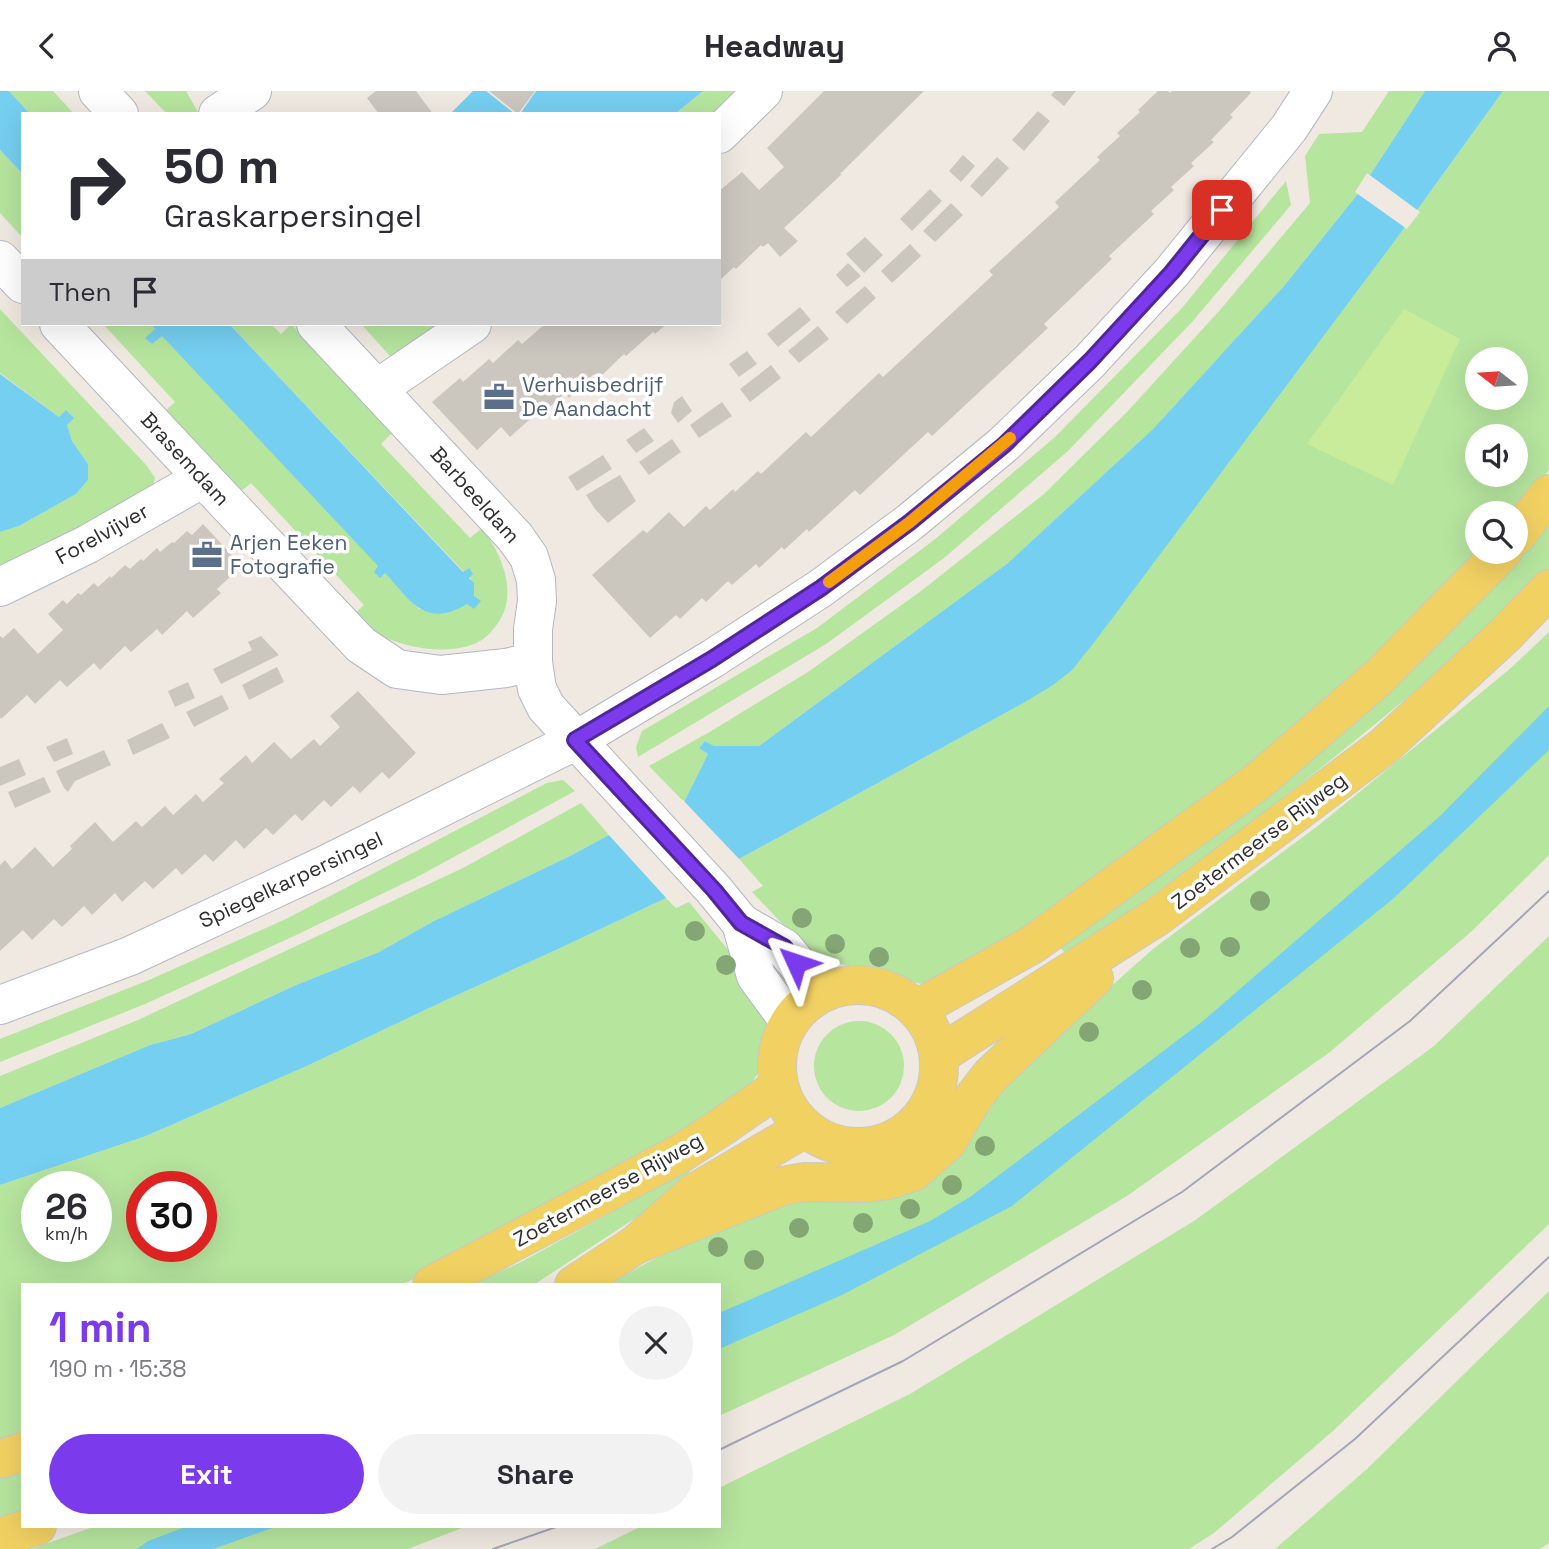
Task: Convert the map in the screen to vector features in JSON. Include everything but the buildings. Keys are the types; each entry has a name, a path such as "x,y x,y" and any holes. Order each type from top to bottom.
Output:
{"main road":[{"path":"1528,521 1549,495"},
{"path":"917,1009 1033,944 1257,782 1379,677 1490,564"},
{"name":"Zoetermeerse Rijweg","path":"939,1055 1158,916 1383,747 1506,634 1549,589"},
{"path":"635,1245 782,1186 805,1182 865,1183 888,1180 913,1172 947,1142 973,1098 991,1075 1158,916"},
{"path":"860,984 888,990 917,1009 931,1029 939,1055 938,1079 931,1102 917,1122 893,1140 869,1147 846,1147 827,1142 805,1128 791,1113 779,1087 776,1059 789,1021 804,1004 839,986 860,984"},
{"name":"Zoetermeerse Rijweg","path":"436,1283 681,1153 779,1087"},
{"name":"Zoetermeerse Rijweg","path":"577,1283 635,1245 694,1193 805,1128"},
{"path":"0,1459 21,1453"},
{"path":"0,1537 30,1528"}],"street":[{"path":"98,91 117,112"},
{"path":"221,112 253,91"},
{"path":"721,132 763,91"},
{"name":"Spiegelkarpersingel","path":"0,1005 130,956 321,867 575,740 712,659 821,588 910,522 1004,445 1090,361 1172,272 1289,128 1313,91"},
{"path":"0,260 21,282"},
{"name":"Brasemdam","path":"62,326 361,645 397,669 441,675 506,668 533,662"},
{"name":"Barbeeldam","path":"318,326 515,537 529,557 536,580 537,601 533,629 533,662 537,689 546,707 741,923 784,947 821,993"},
{"path":"377,389 469,326"},
{"name":"Forelvijver","path":"0,587 88,544 203,478"},
{"name":"Barbeeldam","path":"741,923 756,976 789,1021"}],"green space":[{"path":"9,91 53,91 72,112 28,112"},
{"path":"145,91 186,91 198,112 165,112"},
{"path":"703,91 749,91 721,112 677,112"},
{"path":"1389,91 1425,91 1357,195 1284,286 1153,429 1008,563 759,746 714,746 705,741 699,748 708,754 684,802 649,766 808,672 921,591 1044,494 1127,412 1220,310 1310,203 1305,156 1319,134 1362,132"},
{"path":"1503,91 1549,91 1549,470 1524,501 1465,501 1465,564 1379,656 1272,749 1058,910 923,984 836,963 822,956 798,939 752,892 763,886 739,859 1020,705 1402,231"},
{"path":"0,150 21,172 21,236 0,213"},
{"path":"1286,181 1291,205 1192,322 1068,451 944,558 826,644 638,757 636,747 642,731 817,628 934,540 1055,437 1182,308"},
{"path":"0,309 147,466 155,478 151,492 0,578 0,532 19,526 76,494 88,480 88,464 72,441 66,425 73,417 59,417 0,373"},
{"path":"1404,309 1460,339 1393,485 1307,444"},
{"path":"105,326 153,326 155,329 146,338 152,344 162,335 379,566 374,572 385,573 419,609 474,596 468,569 464,572 231,326 273,326 281,334 289,326 293,326 392,433 381,444 470,538 482,528 490,539 502,564 507,590 502,615 493,630 474,644 461,648 434,649 393,641 365,626 353,615 364,605 251,483 240,492 164,412 175,402"},
{"path":"363,326 449,326 390,356"},
{"path":"1549,514 1549,573 1517,604 1287,795 1067,956 1057,943 1492,564 1528,564 1528,532"},
{"path":"1549,632 1549,855 1472,931 1330,1052 1127,1196 894,1335 721,1415 721,1283 613,1283 726,1220 804,1199 837,1201 997,1093 1017,1070 1153,949 1319,825 1512,667"},
{"path":"563,780 575,791 417,877 145,1004 0,1062 0,1039 149,980 286,919 547,783"},
{"path":"581,803 609,835 434,921 379,952 296,985 191,1034 150,1045 0,1108 0,1076 138,1020 463,868"},
{"path":"666,898 676,908 689,902 742,967 768,1021 765,1056 757,1075 745,1093 728,1109 489,1243 405,1283 21,1283 21,1441 0,1448 0,1185 21,1178 21,1262 112,1262 112,1171 42,1171 146,1136 309,1065"},
{"path":"1549,936 1549,1224 1333,1431 1214,1533 1189,1549 595,1549 638,1528 721,1528 721,1487 910,1394 1194,1221 1434,1046"},
{"path":"859,1021 876,1024 891,1034 901,1049 904,1066 901,1083 891,1098 876,1108 859,1111 842,1108 827,1098 817,1083 814,1066 817,1049 827,1034 842,1024"},
{"path":"688,1170 695,1179 537,1283 475,1283 523,1261"},
{"path":"1549,1291 1549,1543 1540,1549 1275,1549 1367,1469"},
{"path":"21,1472 21,1523 0,1528 0,1479"},
{"path":"90,1528 462,1528 408,1549 31,1549"}],"water":[{"path":"0,91 9,91 28,112 21,112 21,172 0,150"},
{"path":"473,91 486,91 512,112 452,112"},
{"path":"536,91 703,91 677,112 521,112"},
{"path":"1425,91 1503,91 1402,231 1096,640 1072,670 1053,685 666,898 309,1065 146,1136 42,1171 21,1171 21,1178 0,1185 0,1108 150,1045 191,1034 296,985 379,952 434,921 609,835 684,802 708,754 699,748 705,741 714,746 759,746 1008,563 1153,429 1284,286 1357,195"},
{"path":"153,326 231,326 463,572 469,568 473,574 469,578 474,583 474,596 481,601 474,609 467,604 440,614 429,613 411,602 385,573 380,578 374,572 378,566 162,336 152,344 145,338 155,329"},
{"path":"0,374 59,417 66,410 74,418 67,425 72,441 88,464 88,480 76,494 19,526 0,532"},
{"path":"1549,706 1549,750 1394,898 1012,1206 842,1295 721,1348 721,1312 930,1221 970,1197 1203,1021 1439,817"},
{"path":"183,1528 272,1528 213,1549 137,1549 148,1541"}],"pier":[{"path":"1367,173 1420,212 1407,229 1355,192"},
{"path":"682,799 742,862 668,900 607,833"}],"tram line":[{"path":"721,1449 903,1361 1182,1192 1410,1021 1549,891"},
{"path":"1212,1549 1232,1537 1355,1439 1549,1257"},
{"path":"493,1549 553,1528"}],"slow traffic":[{"path":"829,582 910,522 1010,438"}],"place":[{"name":"Verhuisbedrijf De Aandacht","path":"499,397"},
{"name":"Arjen Eeken Fotografie","path":"207,555"}],"route":[{"path":"796,963 784,947 741,923 714,890 575,740 712,659 821,588 910,522 1004,445 1090,361 1172,272 1222,210"}]}
